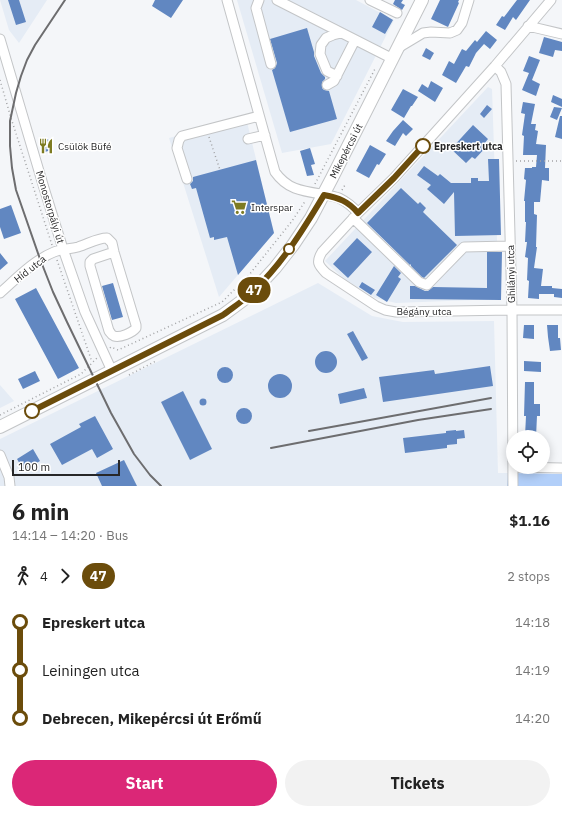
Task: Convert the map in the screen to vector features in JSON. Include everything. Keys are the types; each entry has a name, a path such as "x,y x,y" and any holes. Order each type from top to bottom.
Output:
{"main road":[{"name":"Mikepércsi út","path":"0,427 223,315 250,295 275,268 311,218 324,195 392,54 422,0"}],"street":[{"path":"227,0 275,172 284,182 292,187 338,198 352,206 356,216 419,282 427,285 464,247 510,246"},
{"path":"259,0 256,8 271,64"},
{"path":"276,0 355,40 392,54 423,33 450,33 458,30 462,23 469,0"},
{"path":"370,0 397,13"},
{"path":"356,216 394,178 495,66 551,0"},
{"path":"528,26 562,34"},
{"path":"337,76 327,71 320,54 320,44 326,38 341,33"},
{"name":"Monostorpályi út","path":"0,39 44,188 58,250 112,370"},
{"path":"327,85 334,81 355,40"},
{"name":"Ghilányi utca","path":"495,66 502,72 506,84 514,430"},
{"path":"186,180 177,148 179,140 182,136 259,116"},
{"path":"248,139 265,135"},
{"name":"Bégány utca","path":"356,216 322,252 318,262 320,267 326,273 376,306 385,310 396,312 562,310"},
{"name":"Híd utca","path":"0,293 40,259 58,250 77,247 101,238 107,238 112,243 114,252"},
{"path":"114,252 136,325 136,328 132,333 118,337 111,334 109,331 90,266 90,262 114,252"},
{"path":"1,459 9,477 10,486"},
{"path":"550,468 562,468"},
{"name":"Ghilányi utca","path":"513,486 514,474"}],"path":[{"path":"0,415 81,374 92,362 111,347 118,350 222,302 249,275 292,220 392,54"},
{"path":"0,80 11,118 58,250 92,362"},
{"path":"209,137 220,170"},
{"path":"508,161 562,161"},
{"path":"129,374 156,361"}],"shaded area":[{"path":"0,0 47,0 19,43 9,30"},
{"path":"237,0 356,0 394,20 331,144 282,153"},
{"path":"488,87 492,89 499,299 396,303 375,298 343,278 325,261"},
{"path":"246,118 274,233 219,297 169,138"},
{"path":"318,283 372,316 403,322 494,321 498,473 508,474 507,486 0,486 0,439"},
{"path":"0,385 14,401 0,408"},
{"path":"508,474 562,474 562,486 507,486"}],"building":[{"path":"8,0 19,0 26,22 16,25"},
{"path":"155,0 183,0 171,18 152,6"},
{"path":"395,0 403,0 401,3 405,5 402,10 393,4"},
{"path":"440,0 459,0 448,27 431,19"},
{"path":"517,0 530,0 516,20 513,17 505,30 496,25 502,16 504,17"},
{"path":"380,12 393,20 385,34 372,27"},
{"path":"307,28 314,56 321,73 325,77 322,82 322,88 329,91 337,119 290,132 272,70 275,68 277,63 270,39"},
{"path":"486,31 497,40 490,49 484,44 476,53 469,67 466,66 456,83 442,75 449,61 454,64 462,49 466,51 475,40 477,42"},
{"path":"544,37 562,42 562,51 555,50 553,57 539,53"},
{"path":"426,48 434,53 430,60 422,56"},
{"path":"529,56 540,60 532,80 540,84 536,96 522,90 529,73 523,71"},
{"path":"431,81 443,88 435,102 418,91 422,84 428,88"},
{"path":"403,89 418,97 404,118 391,110"},
{"path":"553,95 562,99 562,107 551,102"},
{"path":"523,102 535,104 531,124 536,124 535,130 538,131 536,144 546,145 545,168 549,168 549,181 542,180 540,202 534,202 534,214 537,215 537,247 534,268 543,269 541,286 552,286 552,288 562,289 562,298 554,297 554,294 539,294 539,299 528,298 529,281 527,280 528,258 525,257 527,242 525,242 526,222 524,201 526,180 524,179 525,168 536,167 537,155 523,155 524,136 522,135 525,114 521,113"},
{"path":"487,105 492,109 484,118 480,114"},
{"path":"554,107 562,108 557,120 550,117"},
{"path":"560,116 562,116 562,139 555,137"},
{"path":"403,120 413,129 406,136 403,133 395,146 386,141"},
{"path":"473,125 488,139 484,144 487,146 475,159 472,157 466,163 451,149"},
{"name":"Csülök Büfé","path":"48,139 51,150 45,152 42,141"},
{"path":"370,145 386,154 379,165 377,164 369,178 356,171"},
{"path":"310,148 315,164 311,165 314,175 307,176 300,151"},
{"path":"488,159 499,159 501,235 455,236 454,192 444,204 427,189 431,185 417,175 424,166 438,176 440,174 451,183 471,183 471,178 478,178 478,181 489,181"},
{"path":"256,160 274,233 238,275 227,237 214,240 214,237 210,238 196,188 192,189 190,184 193,181 193,177"},
{"path":"401,188 418,204 420,202 426,208 423,212 457,245 424,278 367,223"},
{"path":"11,205 21,233 4,239 0,227 0,209"},
{"path":"357,238 372,252 348,278 333,264"},
{"path":"487,252 502,252 501,300 410,299 410,286 415,286 425,291 428,291 433,287 487,288"},
{"path":"0,253 8,263 0,270"},
{"path":"394,266 401,273 398,277 401,279 387,302 376,295"},
{"path":"362,282 375,290 371,295 359,287"},
{"path":"113,283 123,317 112,320 102,286"},
{"path":"36,288 79,368 58,379 15,299"},
{"path":"524,325 534,325 534,339 523,338"},
{"path":"547,325 558,325 558,338 560,338 561,350 550,351"},
{"path":"353,331 368,358 362,361 347,334"},
{"path":"326,351 334,354 337,362 334,370 326,373 318,370 315,362 318,354"},
{"path":"524,361 541,362 541,372 524,371"},
{"path":"490,366 493,386 383,402 379,377 434,370 435,374"},
{"path":"225,367 231,369 233,375 231,381 225,383 219,381 217,375 219,369"},
{"path":"35,371 40,381 23,389 18,379"},
{"path":"280,374 288,378 292,386 288,394 280,398 272,394 268,386 272,378"},
{"path":"525,382 534,382 534,404 540,404 540,416 537,416 536,430 525,430 526,416 524,416"},
{"path":"364,388 367,398 340,404 338,394"},
{"path":"183,391 212,449 190,460 161,402"},
{"path":"203,399 206,402 203,405 200,402"},
{"path":"244,408 250,410 252,416 250,422 244,424 238,422 236,416 238,410"},
{"path":"95,416 113,449 97,458 92,449 62,465 50,444 81,427 79,424"},
{"path":"464,430 465,438 457,439 457,444 447,445 447,448 405,453 403,438 446,433 446,431"},
{"path":"33,449 40,461 24,471 17,459"},
{"path":"124,460 137,486 102,486 96,473"}],"railway":[{"path":"65,0 35,45 27,60 16,93 10,121 10,146 16,190 53,292 111,413 134,454 150,475 161,486"},
{"path":"309,431 491,398"},
{"path":"271,448 418,420 491,409"}],"bus line":[{"name":"47","path":"32,411 223,315 250,295 275,268 293,245 324,195 338,198 352,206 358,213 394,178 423,146"}],"place":[{"name":"Csülök Büfé","path":"46,146"},
{"name":"Epreskert utca","path":"423,146"},
{"name":"Interspar","path":"239,207"}]}
